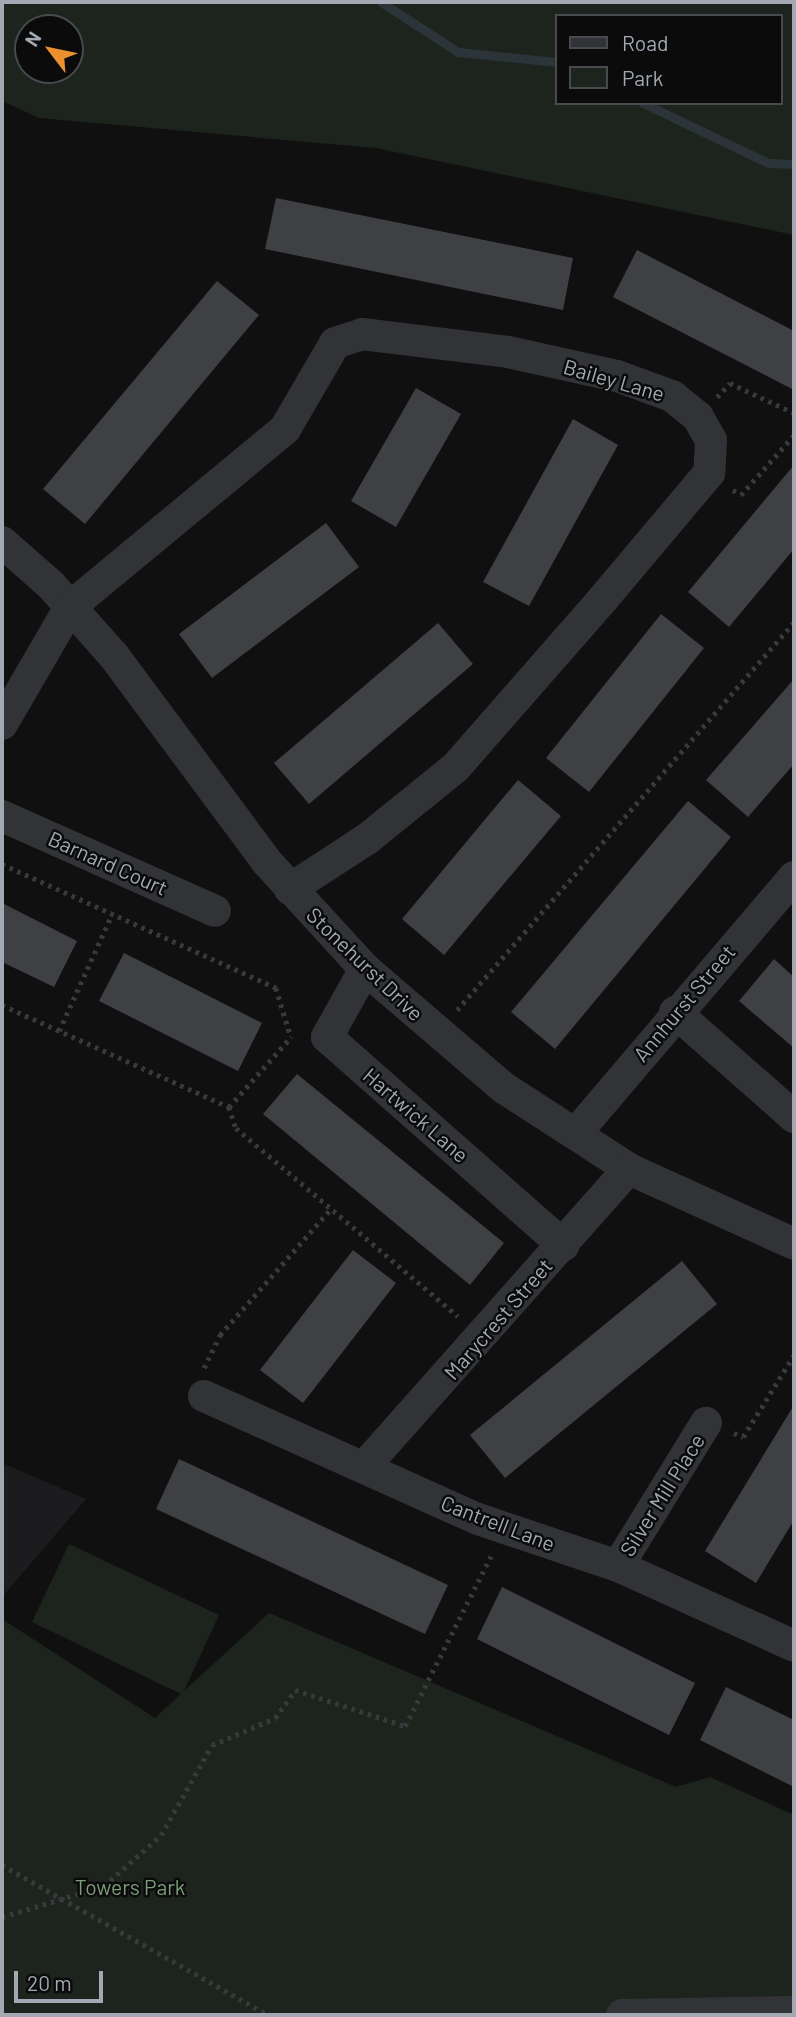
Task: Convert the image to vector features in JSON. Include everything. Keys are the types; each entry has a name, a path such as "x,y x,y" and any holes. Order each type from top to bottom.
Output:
{"street":[{"name":"Bailey Lane","path":"70,607 285,429 335,343 362,334 508,352 617,376 672,396 698,417 711,440 709,473 603,599 456,766 367,838 290,889"},
{"name":"Stonehurst Drive","path":"2,542 70,607 290,889 365,969 504,1088 577,1132 629,1169 794,1244"},
{"path":"2,724 70,607"},
{"name":"Barnard Court","path":"2,816 215,911"},
{"name":"Annhurst Street","path":"577,1132 675,1012 794,877"},
{"name":"Hartwick Lane","path":"365,969 327,1037 563,1245"},
{"path":"675,1012 794,1117"},
{"name":"Marycrest Street","path":"365,1467 629,1169"},
{"name":"Cantrell Lane","path":"202,1385 365,1467 504,1530 618,1566 794,1646"},
{"name":"Silver Mill Place","path":"618,1566 706,1423"},
{"path":"622,2015 794,2012"}],"path":[{"path":"730,383 794,413"},
{"path":"741,495 794,435"},
{"path":"452,1015 794,622"},
{"path":"2,864 276,988 291,1037"},
{"path":"59,1031 112,914"},
{"path":"2,1005 229,1107 236,1128 329,1211 455,1314"},
{"path":"229,1107 291,1037 300,1031"},
{"path":"202,1385 220,1335 329,1211"},
{"path":"743,1437 794,1354"},
{"path":"2,1917 104,1886 161,1835 212,1745 275,1718 295,1690 405,1726 504,1530"},
{"path":"2,1865 268,2015"}],"shaded area":[{"path":"2,1463 86,1499 2,1597"}],"green space":[{"path":"2,2 794,2 794,235 376,148 39,118 2,101"},
{"name":"Towers Park","path":"69,1544 219,1615 184,1691 269,1613 676,1787 710,1777 794,1815 794,2015 2,2015 2,1619 155,1718 181,1694 32,1622"}],"building":[{"path":"276,198 573,258 563,310 265,249"},
{"path":"637,250 794,331 794,390 613,297"},
{"path":"217,281 259,315 85,524 43,489"},
{"path":"416,388 461,414 396,527 351,501"},
{"path":"573,419 618,445 529,606 483,582"},
{"path":"794,465 794,549 729,627 688,592"},
{"path":"326,523 359,567 212,678 179,634"},
{"path":"661,614 704,648 589,792 546,758"},
{"path":"438,623 473,664 309,804 274,763"},
{"path":"794,679 794,764 748,817 706,780"},
{"path":"518,780 561,816 444,955 402,919"},
{"path":"688,801 731,837 555,1049 511,1012"},
{"path":"2,903 77,941 54,987 2,962"},
{"path":"124,953 262,1023 238,1071 99,1001"},
{"path":"774,959 794,977 794,1048 739,1001"},
{"path":"297,1074 504,1243 470,1285 263,1114"},
{"path":"353,1250 396,1283 303,1403 260,1370"},
{"path":"682,1261 717,1304 505,1478 470,1435"},
{"path":"794,1405 794,1520 756,1583 705,1551"},
{"path":"179,1459 448,1585 425,1634 156,1509"},
{"path":"502,1587 695,1683 669,1735 477,1639"},
{"path":"726,1687 794,1720 794,1787 700,1740"}],"waterway":[{"path":"381,2 458,52 554,62"},
{"path":"647,105 768,163 794,164"}]}
